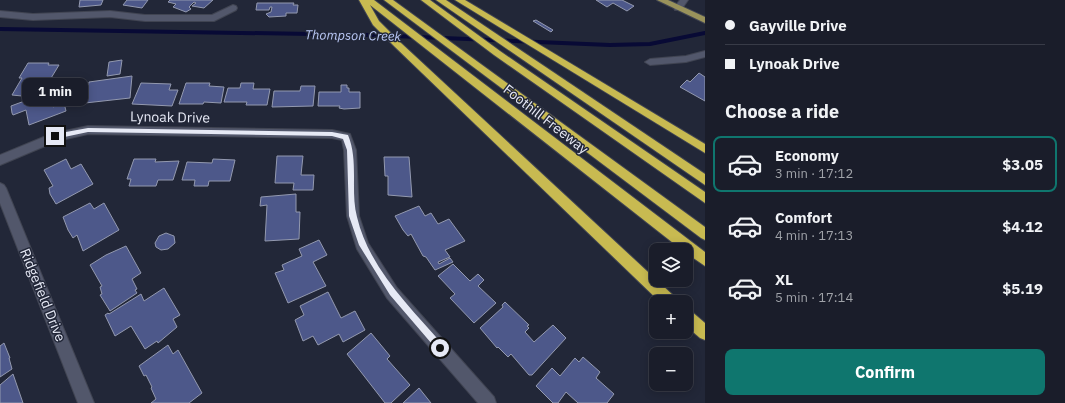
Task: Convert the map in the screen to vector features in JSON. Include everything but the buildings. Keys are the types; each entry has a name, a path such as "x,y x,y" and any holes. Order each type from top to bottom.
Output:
{"highway":[{"path":"363,0 376,23 398,45 663,295"},
{"name":"Foothill Freeway","path":"369,0 403,28 705,260"},
{"path":"388,0 705,234"},
{"path":"425,0 497,53 705,198"},
{"path":"440,0 705,180"},
{"path":"460,0 705,149"},
{"path":"693,322 705,333"}],"main road":[{"path":"661,0 705,20"}],"street":[{"path":"678,8 684,0"},
{"path":"0,14 33,17 110,14 145,18 214,18 233,8"},
{"path":"650,62 686,59 705,54"},
{"name":"Lynoak Drive","path":"0,160 55,136 88,130 332,134 346,137 350,150 353,216 362,245 392,293 488,403"},
{"name":"Ridgefield Drive","path":"0,188 86,403"}],"waterway":[{"name":"Thompson Creek","path":"0,29 370,35 610,45 650,44 705,33"}],"route":[{"path":"55,136 88,130 332,134 346,137 350,150 353,216 362,245 392,293 440,348"}]}
